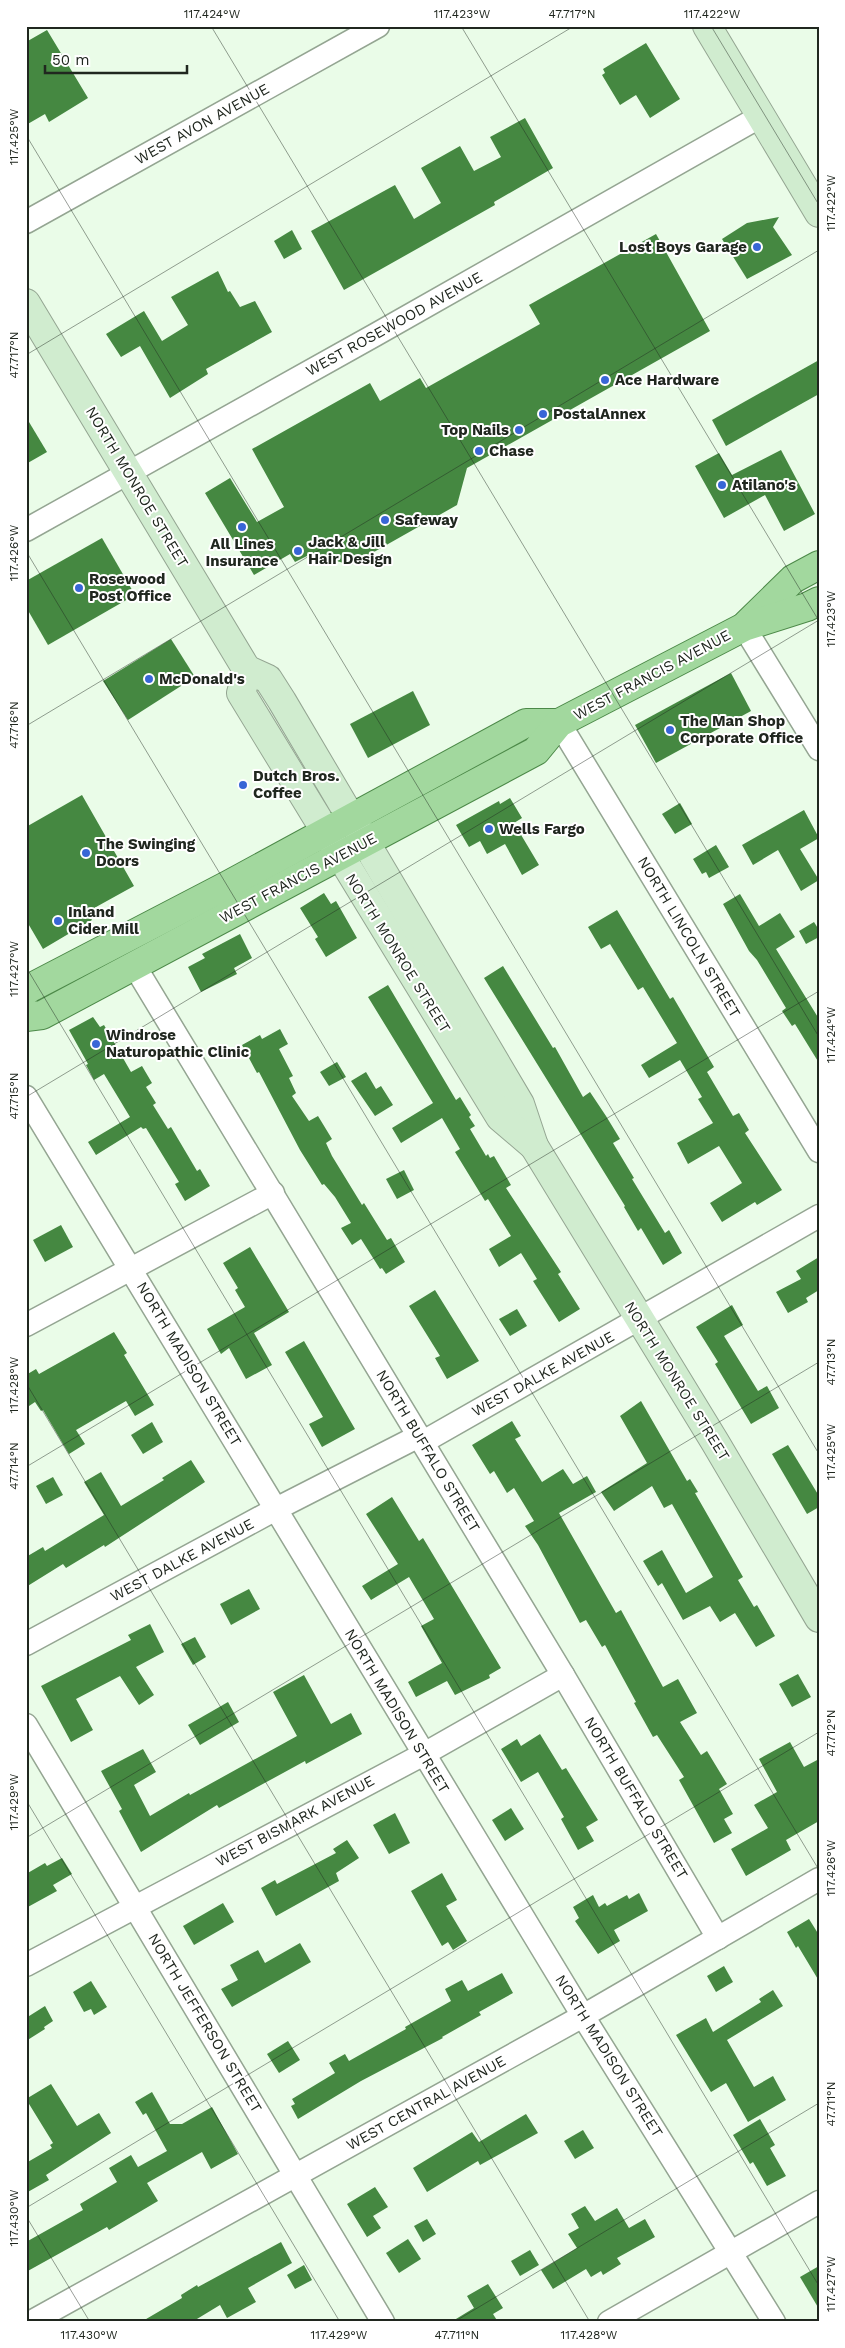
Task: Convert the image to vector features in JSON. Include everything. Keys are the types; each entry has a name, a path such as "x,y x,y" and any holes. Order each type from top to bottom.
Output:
{"main road":[{"path":"707,26 819,213"},
{"name":"NORTH MONROE STREET","path":"26,303 248,670 268,679 366,841 520,1104 534,1146 715,1442 819,1618"},
{"name":"WEST FRANCIS AVENUE","path":"744,626 794,579 819,565"},
{"name":"WEST FRANCIS AVENUE","path":"26,1017 42,1015 536,751 559,723 744,626 807,608 819,601"},
{"name":"NORTH MONROE STREET","path":"248,670 241,693 324,833 500,1117 534,1146"},
{"name":"WEST FRANCIS AVENUE","path":"26,991 352,818 526,723 559,723"}],"street":[{"name":"WEST AVON AVENUE","path":"26,222 378,26"},
{"name":"WEST ROSEWOOD AVENUE","path":"26,530 375,336 761,116"},
{"path":"744,626 819,749"},
{"name":"NORTH LINCOLN STREET","path":"559,723 819,1151"},
{"name":"NORTH BUFFALO STREET","path":"134,965 274,1193 718,1938"},
{"name":"NORTH MADISON STREET","path":"26,1097 132,1268 583,2016 774,2322"},
{"path":"26,1325 274,1193"},
{"name":"WEST DALKE AVENUE","path":"26,1644 276,1509 421,1439 639,1320 819,1216"},
{"name":"WEST BISMARK AVENUE","path":"26,1965 424,1754 563,1675"},
{"name":"NORTH JEFFERSON STREET","path":"26,1725 384,2322"},
{"name":"WEST CENTRAL AVENUE","path":"31,2322 583,2016 819,1878"},
{"path":"609,2322 730,2250 819,2202"}],"building":[{"path":"47,30 88,98 49,122 45,114 26,125 26,42"},
{"path":"646,43 680,99 650,118 636,95 620,105 602,75 605,73 603,69"},
{"path":"525,118 553,168 494,202 495,205 344,290 311,231 395,185 414,219 441,203 421,168 460,146 474,171 501,157 490,137"},
{"name":"Lost Boys Garage","path":"779,217 773,227 792,255 747,279 722,239 747,223"},
{"path":"292,230 302,249 284,259 274,241"},
{"path":"656,234 710,331 467,468 457,505 351,565 311,554 295,562 290,554 254,575 205,493 230,478 257,522 284,507 252,449 370,383 380,401 420,378 426,388 540,324 529,305"},
{"path":"218,271 228,292 230,291 240,307 255,301 272,332 206,369 208,374 170,398 140,346 121,357 106,334 144,311 162,341 188,325 171,297"},
{"path":"819,360 819,394 726,446 712,420"},
{"path":"26,417 47,452 26,464"},
{"path":"781,450 815,514 784,531 765,495 724,518 695,466 719,453 732,475"},
{"name":"Rosewood Post Office","path":"102,538 135,595 48,645 26,607 26,581"},
{"name":"McDonald's","path":"171,639 195,677 128,720 103,681"},
{"path":"731,673 751,711 656,763 635,725"},
{"path":"413,691 430,725 368,758 350,724"},
{"path":"82,795 134,886 87,912 92,920 43,949 26,920 26,827"},
{"name":"Wells Fargo","path":"510,798 522,818 514,823 539,865 522,875 505,844 487,854 480,841 469,847 456,825 499,801 500,804"},
{"path":"680,803 692,824 675,834 662,814"},
{"path":"804,810 819,838 800,849 819,880 801,891 778,850 753,865 742,845"},
{"path":"716,845 729,867 709,878 706,872 702,874 693,859"},
{"path":"324,893 331,904 336,901 357,938 326,957 315,939 318,937 300,908"},
{"path":"740,894 759,926 780,913 795,937 776,949 819,1019 819,1063 795,1024 792,1026 782,1011 786,1008 757,960 749,951 723,904"},
{"path":"617,910 670,999 673,997 714,1067 707,1072 733,1116 739,1113 749,1130 745,1133 782,1190 757,1205 755,1202 722,1222 710,1203 742,1183 719,1146 688,1164 677,1143 713,1123 698,1099 702,1097 680,1060 649,1078 641,1065 677,1043 643,987 638,990 610,944 601,949 588,927"},
{"path":"814,922 819,930 819,937 806,944 799,931"},
{"path":"240,934 252,958 234,968 237,974 201,992 188,967 205,958 202,954"},
{"path":"503,966 553,1048 555,1047 583,1097 590,1092 606,1116 620,1139 613,1143 634,1178 632,1179 665,1233 669,1230 682,1253 663,1265 641,1228 638,1231 625,1206 484,978"},
{"path":"388,985 456,1100 460,1097 471,1115 469,1117 475,1126 470,1129 486,1156 488,1154 490,1158 494,1156 511,1185 506,1188 561,1272 558,1274 580,1309 559,1322 533,1281 537,1279 521,1253 499,1267 489,1249 511,1236 488,1199 485,1201 455,1152 460,1149 442,1118 401,1143 392,1128 433,1103 368,997"},
{"path":"93,1017 100,1027 104,1025 131,1072 142,1066 152,1083 146,1087 156,1103 153,1105 168,1129 171,1127 197,1171 200,1169 210,1186 185,1201 175,1184 179,1182 146,1128 143,1129 141,1127 96,1155 88,1142 130,1117 104,1074 94,1080 86,1065 88,1064 69,1030"},
{"path":"280,1029 288,1044 279,1049 293,1076 289,1078 296,1093 292,1096 309,1121 318,1116 332,1139 326,1143 332,1156 362,1205 364,1203 387,1240 391,1238 405,1262 386,1274 382,1268 380,1269 361,1239 352,1245 341,1228 351,1223 335,1197 324,1184 322,1185 300,1150 259,1072 257,1073 242,1045 260,1035 262,1039"},
{"path":"337,1062 346,1077 329,1086 320,1072"},
{"path":"366,1072 376,1089 381,1086 393,1105 375,1116 351,1081"},
{"path":"404,1170 414,1190 397,1199 386,1179"},
{"path":"61,1225 73,1247 45,1262 33,1240"},
{"path":"250,1247 289,1312 254,1333 272,1365 246,1379 229,1348 221,1354 207,1329 245,1307 235,1290 238,1288 223,1263"},
{"path":"819,1257 819,1290 806,1298 808,1302 788,1313 776,1292 801,1279 796,1271"},
{"path":"435,1290 479,1361 447,1379 435,1358 440,1356 409,1306"},
{"path":"732,1305 743,1325 724,1336 758,1391 767,1386 779,1408 751,1424 715,1364 718,1362 696,1327"},
{"path":"517,1309 527,1326 510,1336 499,1319"},
{"path":"114,1332 127,1353 124,1355 154,1405 135,1416 126,1401 76,1430 85,1444 69,1454 43,1410 41,1411 35,1402 26,1408 26,1375 36,1369 39,1374"},
{"path":"304,1341 355,1429 322,1447 309,1424 323,1417 285,1352"},
{"path":"641,1401 687,1481 690,1479 698,1492 695,1493 743,1577 738,1580 754,1607 757,1605 775,1636 756,1647 735,1613 720,1622 710,1606 683,1620 662,1583 658,1586 643,1561 662,1550 686,1593 713,1577 672,1504 664,1508 652,1486 614,1511 601,1492 647,1463 620,1416"},
{"path":"512,1421 521,1436 515,1439 542,1482 563,1469 573,1484 587,1476 596,1492 559,1513 616,1613 621,1610 663,1687 678,1679 697,1713 680,1722 701,1755 707,1751 727,1784 719,1789 733,1814 724,1819 732,1833 714,1843 679,1780 684,1777 657,1735 653,1737 605,1645 602,1647 586,1620 580,1623 538,1545 525,1526 534,1521 514,1488 507,1493 494,1471 490,1474 472,1445"},
{"path":"152,1422 163,1442 143,1454 131,1435"},
{"path":"788,1445 819,1496 819,1507 807,1514 772,1454"},
{"path":"191,1460 205,1482 105,1547 104,1545 66,1568 63,1564 26,1587 26,1557 43,1547 45,1551 104,1515 84,1482 101,1472 121,1506 164,1480 162,1478"},
{"path":"53,1477 63,1495 46,1504 36,1486"},
{"path":"392,1497 419,1541 423,1538 501,1668 489,1675 490,1678 455,1695 447,1681 416,1697 408,1682 442,1663 421,1626 434,1619 409,1577 371,1600 362,1586 398,1564 366,1514"},
{"path":"249,1589 260,1609 231,1625 220,1604"},
{"path":"150,1624 164,1652 136,1667 154,1695 139,1705 120,1676 76,1699 93,1730 71,1742 41,1686 131,1640 128,1635"},
{"path":"195,1637 206,1657 193,1665 181,1644"},
{"path":"798,1674 811,1697 792,1707 779,1684"},
{"path":"304,1675 331,1724 351,1713 362,1734 306,1764 305,1761 219,1808 217,1805 141,1852 119,1811 122,1809 101,1771 143,1749 156,1772 134,1785 150,1816 189,1793 190,1795 297,1736 273,1692"},
{"path":"228,1702 239,1722 200,1745 188,1725"},
{"path":"540,1734 562,1770 566,1768 598,1820 586,1827 594,1841 578,1850 561,1819 564,1817 538,1772 521,1782 501,1749 517,1739 521,1746"},
{"path":"790,1742 804,1767 819,1759 819,1821 786,1840 791,1850 746,1876 731,1849 768,1828 754,1805 777,1792 759,1759"},
{"path":"511,1808 524,1829 505,1841 492,1820"},
{"path":"395,1813 410,1843 389,1854 373,1825"},
{"path":"347,1840 359,1858 336,1873 339,1881 276,1916 261,1888 275,1880 277,1884 336,1853 333,1849"},
{"path":"62,1858 72,1874 53,1885 57,1891 26,1908 26,1874 45,1863 47,1866"},
{"path":"442,1873 457,1900 446,1906 467,1941 453,1950 448,1942 442,1946 411,1891"},
{"path":"639,1893 648,1911 614,1930 620,1941 598,1954 575,1921 579,1918 573,1907 593,1895 599,1907 605,1903 607,1906 627,1895 629,1899"},
{"path":"223,1903 234,1922 194,1945 183,1926"},
{"path":"809,1919 819,1935 819,1981 798,1946 796,1948 787,1932"},
{"path":"300,1943 311,1962 232,2007 221,1989 238,1980 230,1965 258,1950 265,1963"},
{"path":"724,1966 733,1982 716,1992 707,1976"},
{"path":"502,1973 513,1993 479,2012 481,2015 443,2038 361,2081 298,2119 291,2106 295,2104 292,2099 335,2073 329,2063 345,2054 349,2061 451,2001 445,1989 462,1980 468,1991"},
{"path":"91,1981 107,2007 94,2015 91,2009 84,2012 73,1992"},
{"path":"773,1990 783,2006 727,2040 754,2087 773,2076 786,2100 748,2122 726,2083 711,2092 676,2035 706,2018 713,2032 761,2002 759,1999"},
{"path":"45,2006 53,2021 44,2027 45,2029 26,2041 26,2018"},
{"path":"288,2041 300,2060 279,2073 267,2054"},
{"path":"51,2084 77,2126 99,2113 111,2133 46,2175 49,2180 26,2193 26,2163 52,2148 50,2145 53,2143 26,2099"},
{"path":"152,2092 170,2124 182,2124 212,2107 238,2154 211,2169 202,2152 147,2183 158,2201 109,2230 107,2227 26,2272 26,2242 83,2210 80,2204 117,2182 109,2168 131,2155 138,2167 167,2151 146,2113 143,2115 135,2102"},
{"path":"526,2114 538,2133 480,2165 478,2161 427,2192 413,2168 472,2132 479,2142"},
{"path":"760,2119 775,2145 770,2148 786,2176 767,2186 753,2162 750,2164 733,2135"},
{"path":"583,2130 594,2148 575,2159 564,2141"},
{"path":"375,2187 388,2207 373,2216 381,2228 367,2237 347,2204"},
{"path":"585,2206 595,2221 617,2208 629,2228 645,2219 655,2237 617,2258 621,2264 603,2275 601,2271 591,2277 586,2269 553,2289 541,2270 577,2248 568,2234 579,2228 571,2214"},
{"path":"427,2219 436,2234 423,2242 414,2226"},
{"path":"408,2239 421,2259 399,2273 386,2253"},
{"path":"281,2242 292,2263 248,2288 256,2302 227,2318 220,2305 192,2322 141,2322 182,2298 181,2295 197,2285 198,2287"},
{"path":"530,2250 539,2265 520,2276 511,2261"},
{"path":"304,2265 312,2280 295,2289 287,2275"},
{"path":"819,2266 819,2309 800,2277"},
{"path":"488,2284 503,2308 493,2314 498,2322 451,2322 474,2308 467,2296"}],"place":[{"name":"Lost Boys Garage","path":"757,247"},
{"name":"Ace Hardware","path":"605,380"},
{"name":"PostalAnnex","path":"543,414"},
{"name":"Top Nails","path":"519,430"},
{"name":"Chase","path":"479,451"},
{"name":"Atilano's","path":"722,485"},
{"name":"Safeway","path":"385,520"},
{"name":"All Lines Insurance","path":"242,527"},
{"name":"Jack & Jill Hair Design","path":"298,551"},
{"name":"Rosewood Post Office","path":"79,588"},
{"name":"McDonald's","path":"149,679"},
{"name":"The Man Shop Corporate Office","path":"670,730"},
{"name":"Dutch Bros. Coffee","path":"243,785"},
{"name":"Wells Fargo","path":"489,829"},
{"name":"The Swinging Doors","path":"86,853"},
{"name":"Inland Cider Mill","path":"58,921"},
{"name":"Windrose Naturopathic Clinic","path":"96,1044"}]}
